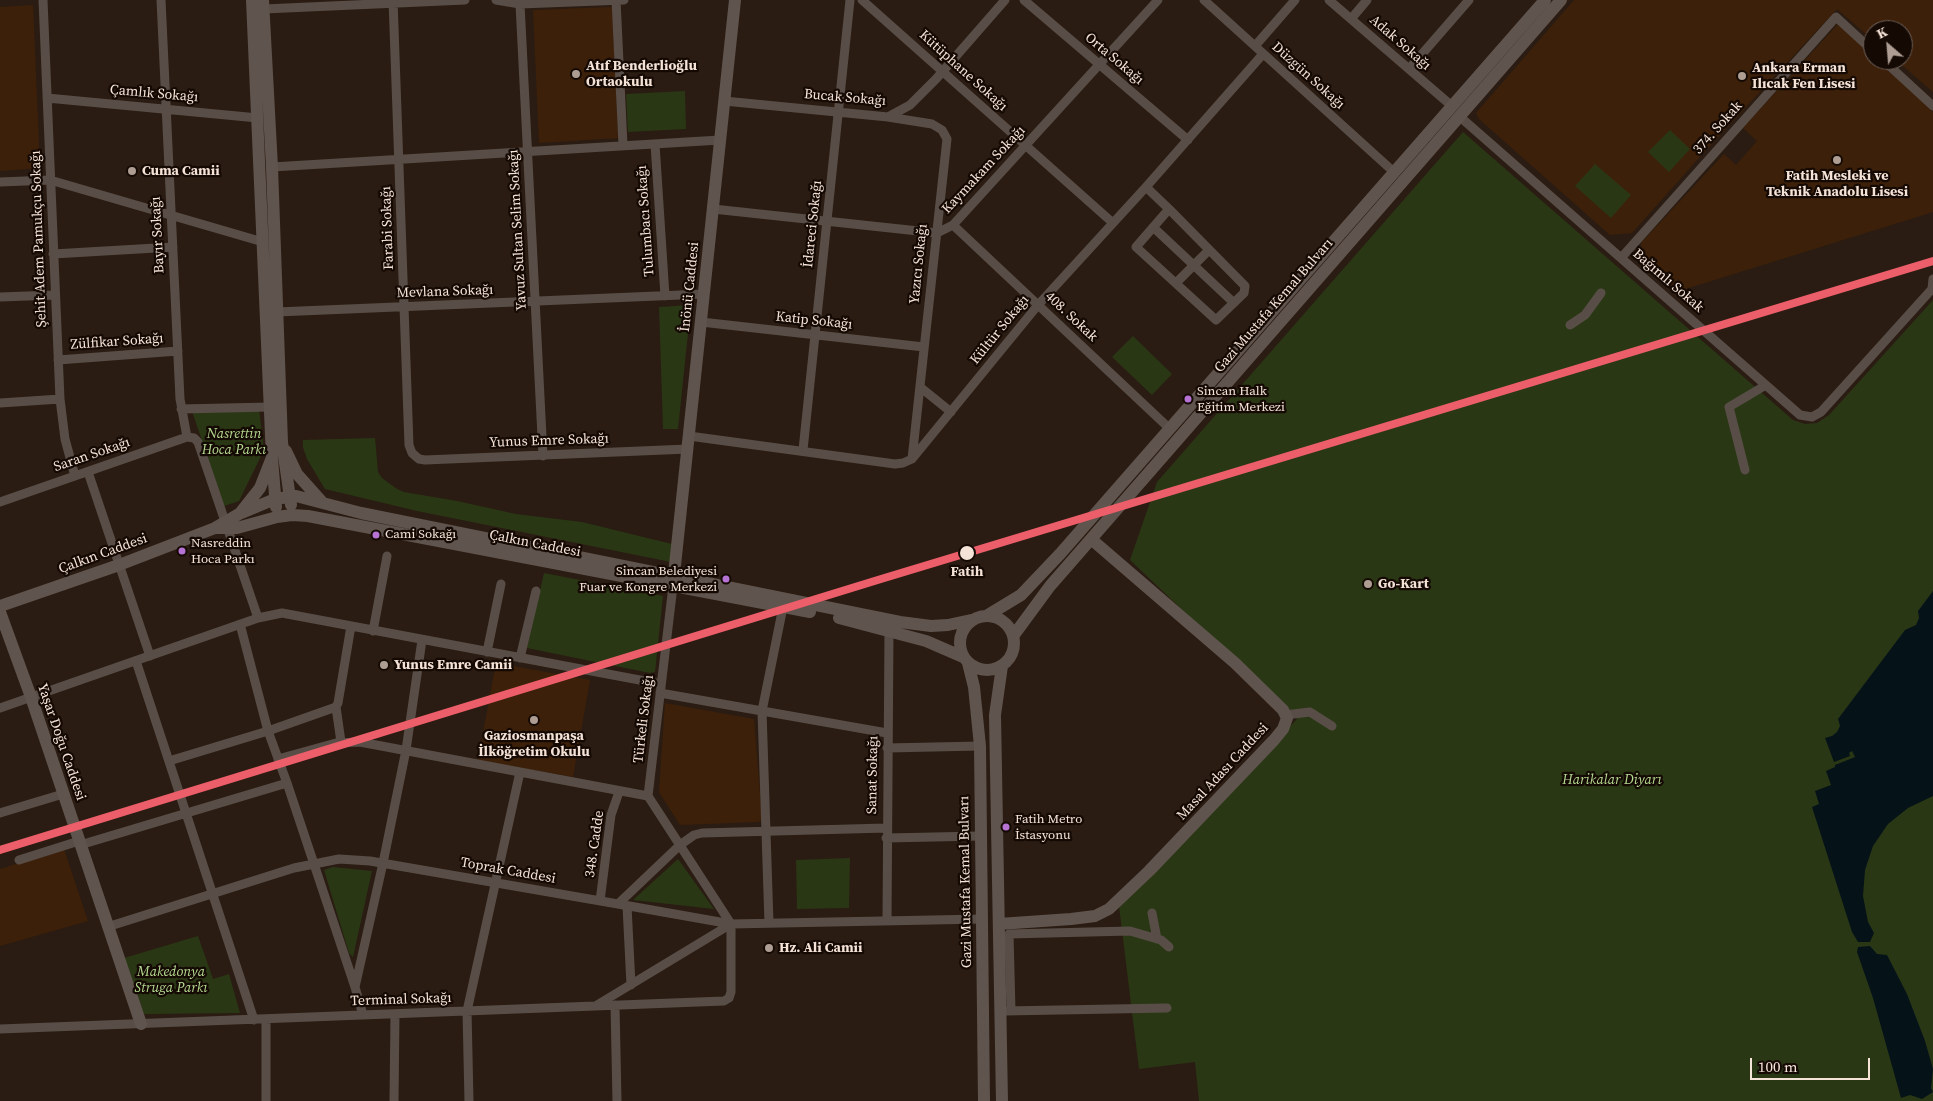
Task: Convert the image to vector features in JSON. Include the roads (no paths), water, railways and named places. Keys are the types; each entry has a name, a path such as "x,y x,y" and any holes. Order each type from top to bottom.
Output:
{"main road":[{"path":"252,0 276,517"},
{"name":"İnönü Caddesi","path":"674,581 735,0"},
{"name":"Gazi Mustafa Kemal Bulvarı","path":"1014,635 1050,586 1456,111 1545,0"},
{"name":"Gazi Mustafa Kemal Bulvarı","path":"988,615 1021,595 1060,554 1395,173 1561,0"},
{"path":"264,4 282,442 292,515"},
{"path":"282,442 297,474 322,502"},
{"name":"Çalkın Caddesi","path":"0,606 119,565 223,526 239,514 260,488 272,458"},
{"name":"Çalkın Caddesi","path":"239,514 275,499 290,496 322,502 361,513 674,581 783,607 846,619 926,641 966,660"},
{"name":"Çalkın Caddesi","path":"223,526 237,528 276,517 292,515 338,521 900,622 931,626 948,625 971,620"},
{"path":"1091,539 1235,663 1283,710 1285,715"},
{"name":"Yaşar Doğu Caddesi","path":"0,612 31,697 140,1024"},
{"path":"988,615 1004,621 1014,635 1013,651 1009,660 993,670 984,670 966,660 959,642 961,634 971,620 979,616 988,615"},
{"name":"Gazi Mustafa Kemal Bulvarı","path":"966,660 974,687 980,746 984,1101"},
{"path":"1002,666 995,715 999,924 1006,1011 1002,1101"},
{"name":"Masal Adası Caddesi","path":"999,924 1095,916 1109,909 1149,871 1274,740 1283,729 1287,718 1285,715"}],"street":[{"name":"Şehit Adem Pamukçu Sokağı","path":"43,0 60,399 66,447 75,476"},
{"name":"Bayır Sokağı","path":"161,0 181,409 191,438 198,442 223,526 258,618"},
{"path":"264,4 465,0"},
{"path":"496,0 520,4 624,0"},
{"path":"616,0 622,146"},
{"name":"İdareci Sokağı","path":"803,450 850,0"},
{"name":"Kütüphane Sokağı","path":"862,0 1113,223"},
{"name":"Bucak Sokağı","path":"724,101 888,118 910,105 942,72 1005,0"},
{"name":"Orta Sokağı","path":"1024,0 1188,140"},
{"name":"Kaymakam Sokağı","path":"937,233 953,225 1158,0"},
{"name":"Düzgün Sokağı","path":"1204,0 1395,173"},
{"path":"1255,46 1295,0"},
{"name":"Adak Sokağı","path":"1330,0 1456,111"},
{"path":"1352,19 1367,0"},
{"path":"1409,69 1469,0"},
{"name":"Farabi Sokağı","path":"393,2 409,445 413,455"},
{"name":"Yavuz Sultan Selim Sokağı","path":"520,4 543,456"},
{"name":"374. Sokak","path":"1621,258 1836,17 1863,42"},
{"name":"Kültür Sokağı","path":"912,458 1038,305 1146,187 1263,54"},
{"path":"1894,70 1933,106"},
{"name":"Çamlık Sokağı","path":"47,98 258,118"},
{"name":"Bağımlı Sokak","path":"1456,111 1800,415 1812,417 1821,412 1932,289 1933,279"},
{"name":"Yazıcı Sokağı","path":"888,118 932,124 942,130 946,137 912,458"},
{"path":"272,167 528,150 720,140"},
{"name":"Tulumbacı Sokağı","path":"655,144 665,296"},
{"path":"0,182 50,180 263,242"},
{"path":"1146,187 1169,209 1245,286 1244,293 1216,320 1136,246 1169,209"},
{"path":"713,209 937,233"},
{"name":"408. Sokak","path":"953,225 1170,429"},
{"path":"1153,227 1234,303"},
{"path":"54,254 173,247"},
{"path":"1176,283 1209,250"},
{"path":"1570,325 1585,315 1601,293"},
{"name":"Mevlana Sokağı","path":"277,312 704,294"},
{"path":"0,296 55,295"},
{"name":"Katip Sokağı","path":"701,322 924,347"},
{"name":"Zülfikar Sokağı","path":"58,360 178,351"},
{"path":"1745,470 1729,407 1766,385"},
{"path":"920,387 951,412"},
{"path":"0,403 60,399"},
{"path":"181,409 270,407"},
{"path":"689,436 803,450 894,464 904,463 912,458"},
{"name":"Saran Sokağı","path":"0,502 191,438"},
{"name":"Yunus Emre Sokağı","path":"413,455 425,460 688,449"},
{"path":"88,472 150,656"},
{"path":"373,631 387,556"},
{"name":"Türkeli Sokağı","path":"648,796 674,581"},
{"path":"487,652 501,584"},
{"path":"520,658 536,591"},
{"path":"769,924 762,711 783,607"},
{"path":"0,708 258,618 287,613 520,658 762,711 887,734"},
{"path":"240,624 268,731 314,863 363,1016"},
{"path":"341,742 336,707 351,626"},
{"name":"Sanat Sokağı","path":"887,921 886,828 889,630"},
{"path":"355,987 406,750 422,640"},
{"path":"136,661 254,1020"},
{"path":"169,761 268,731 336,707"},
{"path":"1285,715 1310,712 1332,726"},
{"path":"278,759 341,742 360,742 648,796 731,924 596,1006"},
{"path":"887,748 980,746"},
{"path":"469,1101 467,1011 520,772"},
{"path":"19,860 186,814 287,783"},
{"name":"348. Cadde","path":"600,901 611,815 619,792"},
{"path":"0,813 63,794"},
{"path":"618,904 680,845 694,835 702,833 886,828"},
{"path":"886,838 981,836"},
{"name":"Toprak Caddesi","path":"108,926 314,863 346,859 383,863 731,924 982,919"},
{"path":"627,906 631,985"},
{"path":"1152,913 1157,939"},
{"name":"Terminal Sokağı","path":"0,1029 724,1001 729,998 731,992 731,924"},
{"path":"1168,1008 1006,1011 1009,934 1130,932 1157,939 1169,947"},
{"path":"615,1005 617,1101"},
{"path":"394,1101 395,1014"},
{"path":"266,1019 266,1101"}],"place":[{"name":"Atıf Benderlioğlu Ortaokulu","path":"576,74"},
{"name":"Ankara Erman Ilıcak Fen Lisesi","path":"1742,76"},
{"name":"Fatih Mesleki ve Teknik Anadolu Lisesi","path":"1837,160"},
{"name":"Cuma Camii","path":"132,171"},
{"name":"Sincan Halk Eğitim Merkezi","path":"1188,399"},
{"name":"Cami Sokağı","path":"376,535"},
{"name":"Nasreddin Hoca Parkı","path":"182,551"},
{"name":"Fatih","path":"967,553"},
{"name":"Sincan Belediyesi Fuar ve Kongre Merkezi","path":"726,579"},
{"name":"Go-Kart","path":"1368,584"},
{"name":"Yunus Emre Camii","path":"384,665"},
{"name":"Gaziosmanpaşa İlköğretim Okulu","path":"534,720"},
{"name":"Fatih Metro İstasyonu","path":"1006,827"},
{"name":"Hz. Ali Camii","path":"769,948"}],"park label":[{"name":"Nasrettin Hoca Parkı","path":"234,442"},
{"name":"Harikalar Diyarı","path":"1612,780"},
{"name":"Makedonya Struga Parkı","path":"171,980"}]}
